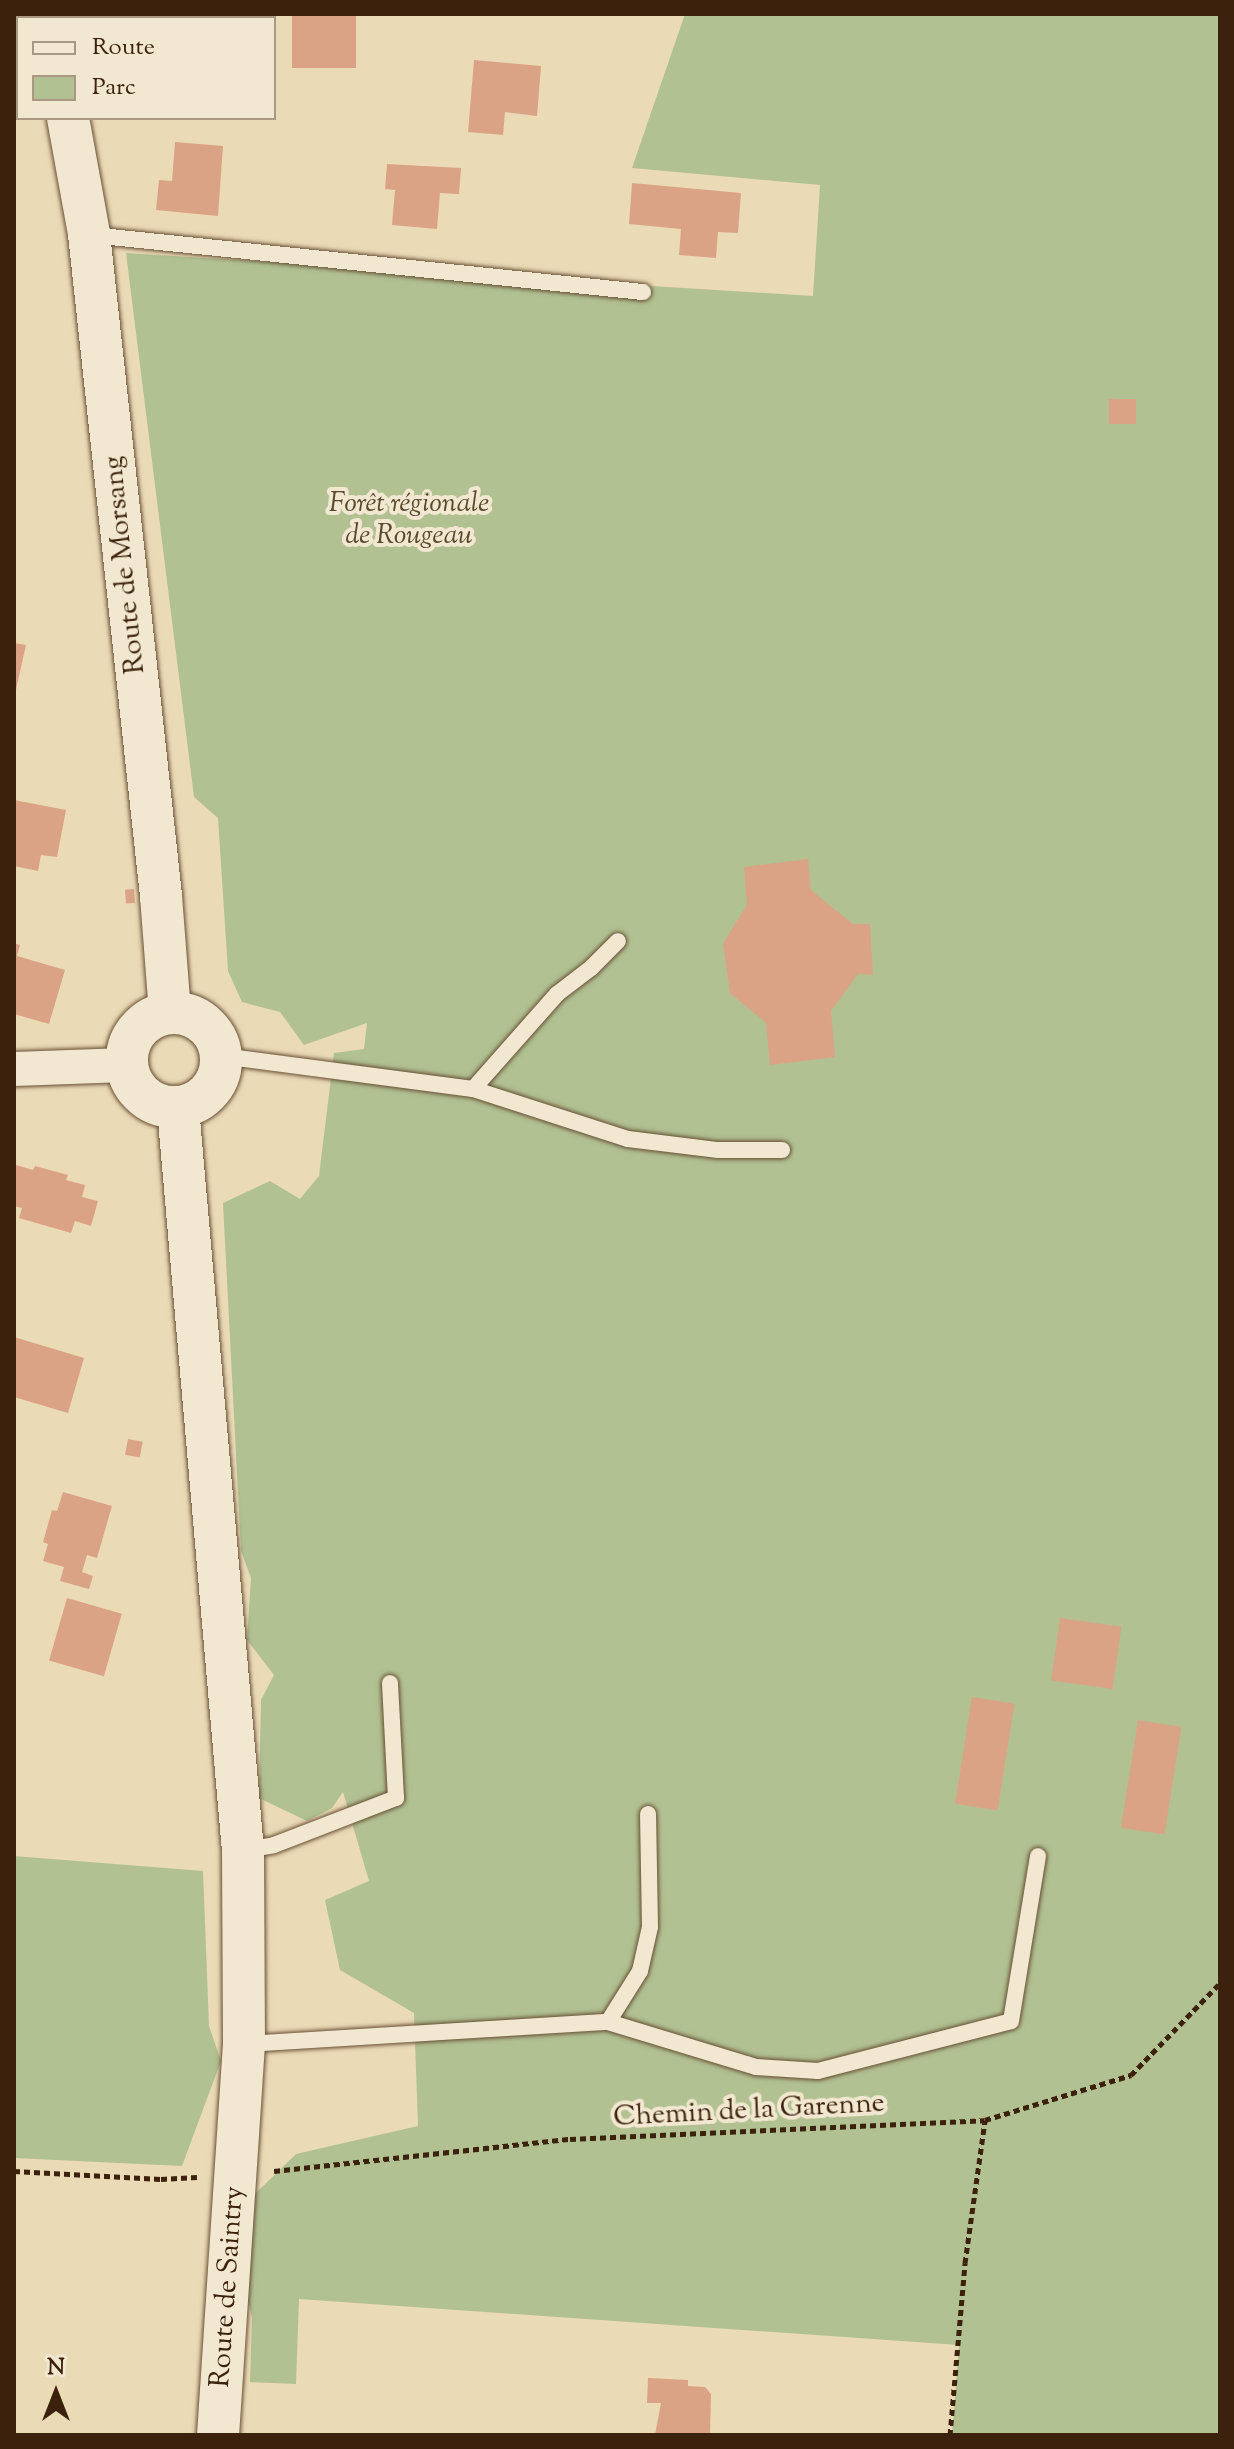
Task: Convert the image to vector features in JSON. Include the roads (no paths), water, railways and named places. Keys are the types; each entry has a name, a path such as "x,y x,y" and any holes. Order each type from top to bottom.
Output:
{"street":[{"name":"Route de Morsang","path":"68,120 89,234 159,880 170,1013"},
{"path":"170,1013 199,1019 210,1029 222,1056 221,1071 206,1096 178,1108 149,1101 130,1079 126,1065 128,1050 142,1024 170,1013"},
{"path":"14,1069 126,1065"},
{"name":"Route de Saintry","path":"178,1108 243,1851 244,2044 218,2435"}],"lane":[{"path":"89,234 643,292"},
{"path":"473,1089 557,994 591,968 618,941"},
{"path":"222,1056 473,1089 628,1139 718,1150 782,1150"},
{"path":"243,1851 274,1845 396,1798 390,1683"},
{"path":"608,2022 640,1971 650,1927 648,1814"},
{"path":"244,2044 608,2022 756,2067 818,2071 1011,2021 1038,1856"}],"park label":[{"name":"Forêt régionale de Rougeau","path":"409,520"}]}
